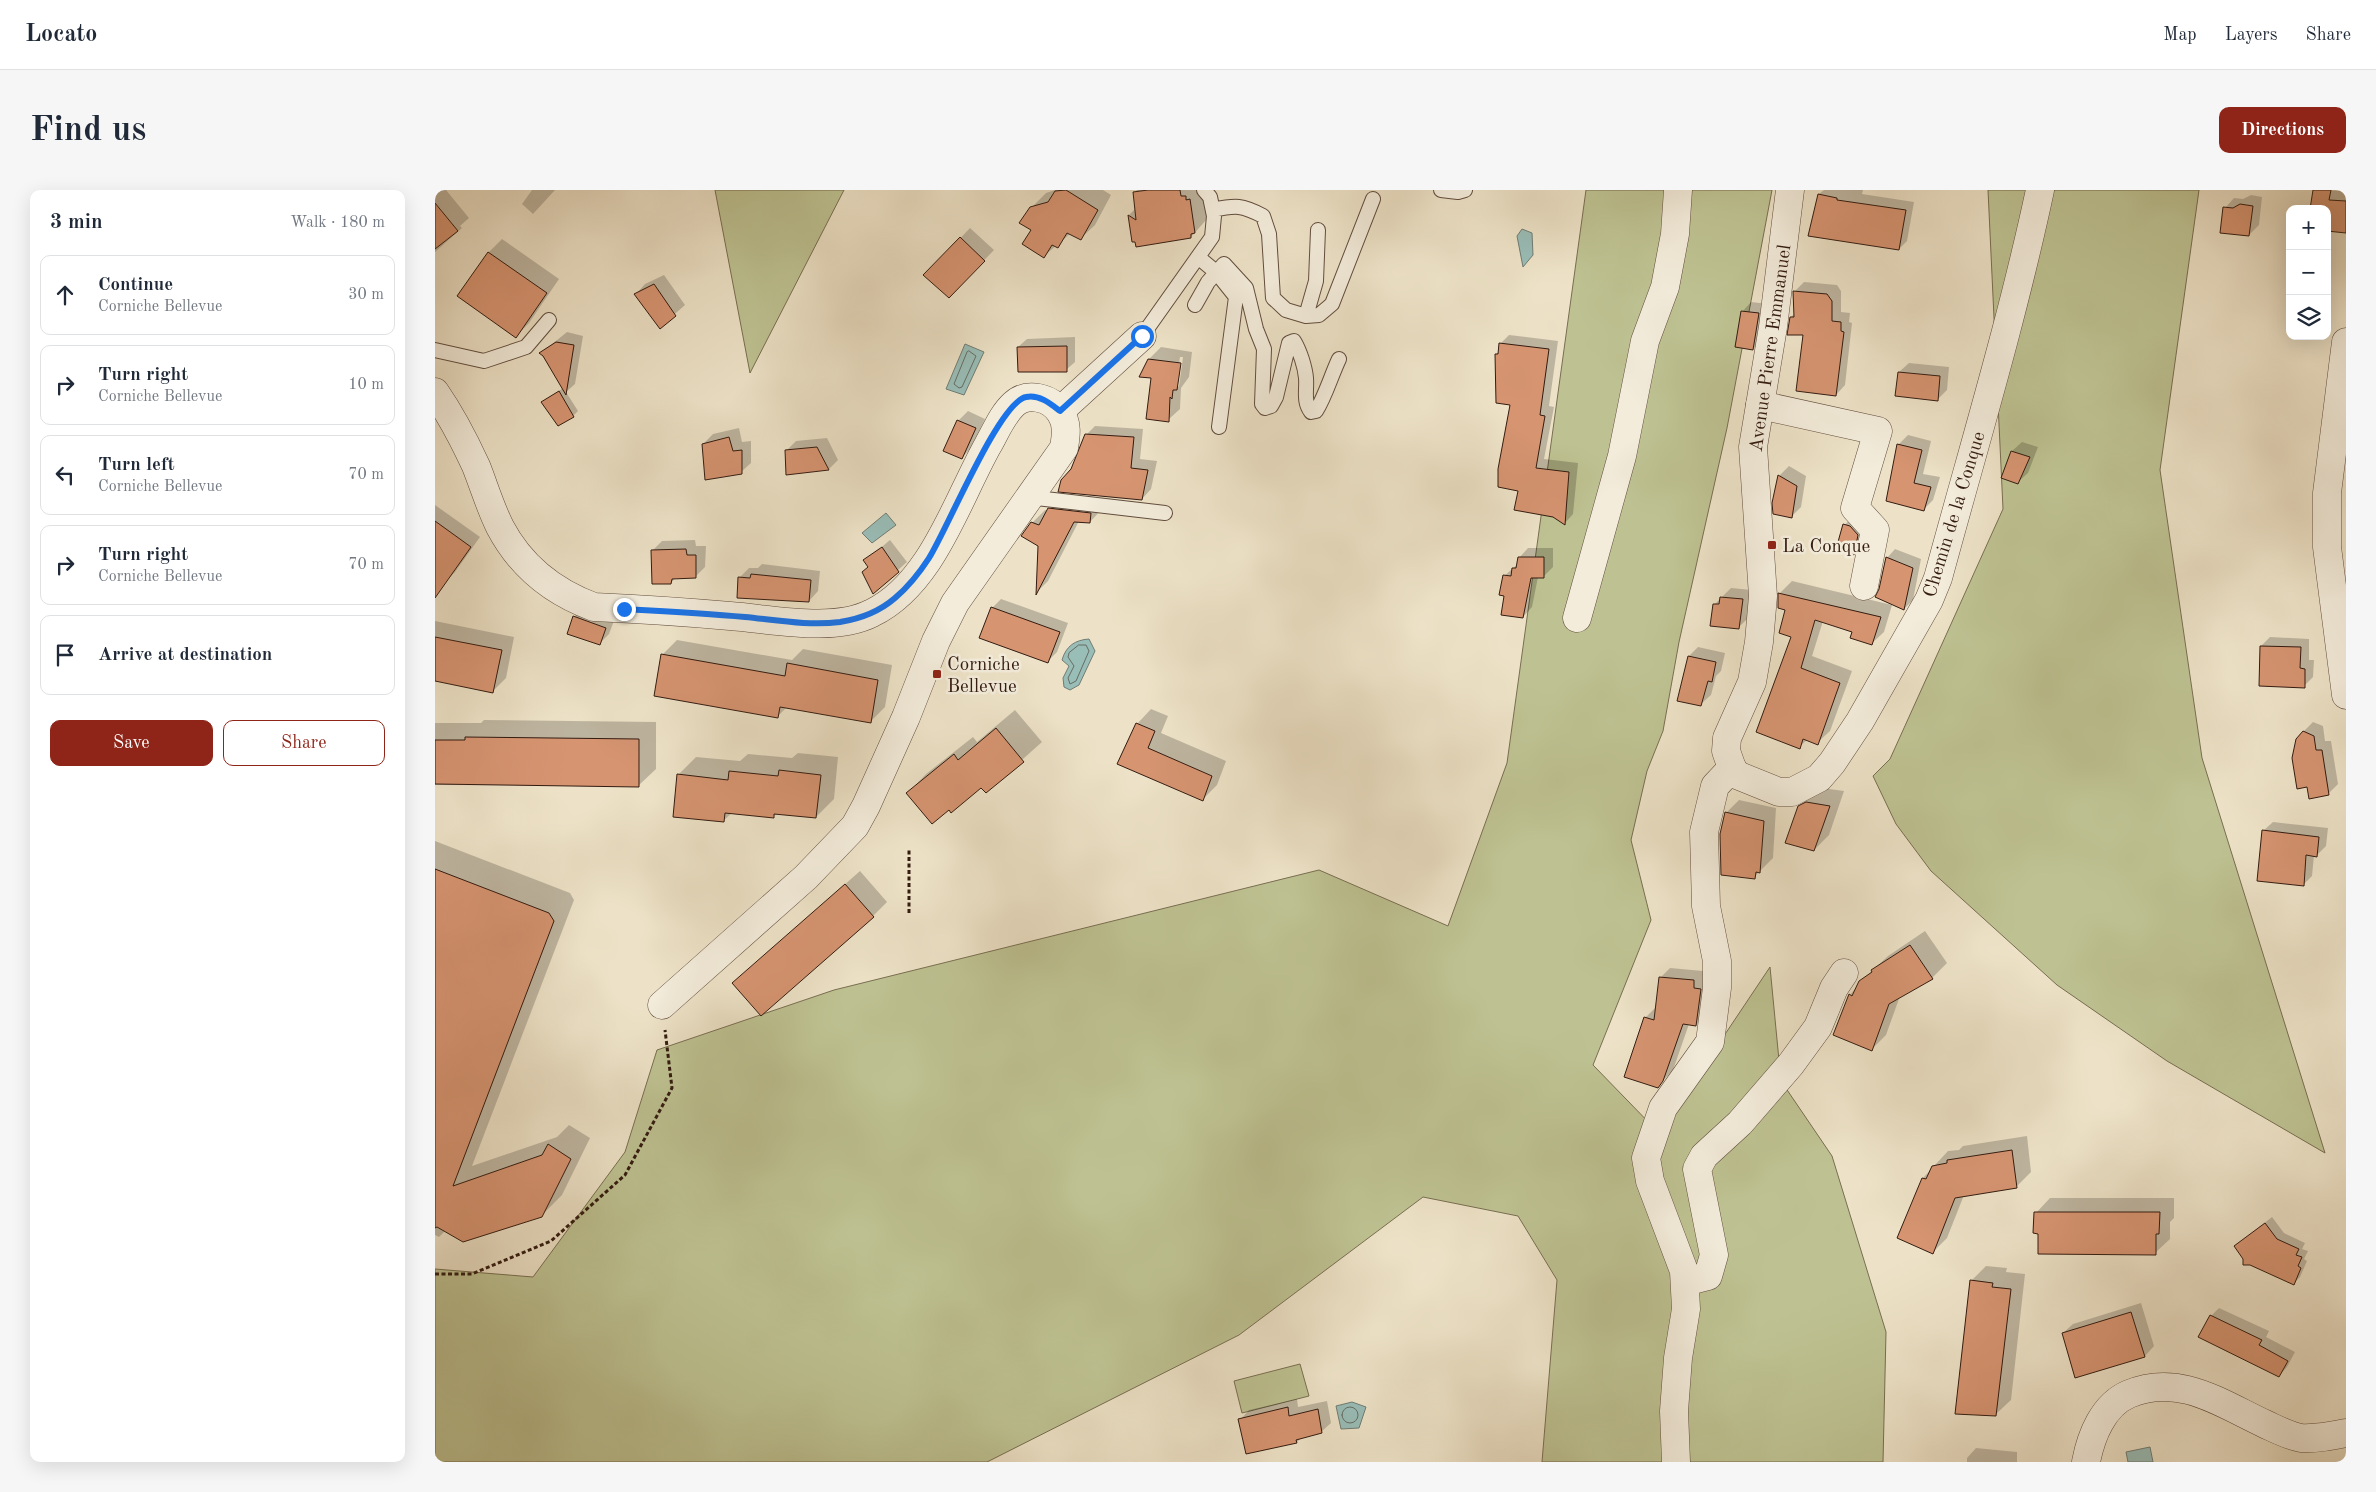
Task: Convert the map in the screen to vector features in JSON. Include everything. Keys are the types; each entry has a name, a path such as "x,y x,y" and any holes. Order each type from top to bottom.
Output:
{"street":[{"path":"1577,618 1622,456 1645,341 1665,288 1675,234 1678,190"},
{"name":"Avenue Pierre Emmanuel","path":"1731,768 1725,751 1727,738 1752,682 1759,642 1763,596 1753,447 1773,327 1789,190"},
{"name":"Chemin de la Conque","path":"1731,768 1745,780 1779,792 1792,792 1819,778 1832,763 1860,721 1929,600 1938,578 1988,396 2029,243 2040,190"},
{"path":"1060,411 1142,336"},
{"path":"2346,342 2327,493 2327,547 2346,695"},
{"path":"435,392 453,418 500,526 515,550 532,570 553,587 571,598 594,607 803,622 840,622 871,614 895,599 915,578 930,557 981,458 1009,409 1025,396 1037,397 1049,402 1060,411 1065,424 1064,448 955,603 936,641 906,718 855,826 806,877 662,1004"},
{"path":"1760,405 1878,431 1855,508 1875,530 1864,586"},
{"path":"1675,1462 1674,1411 1678,1358 1686,1309 1685,1271 1650,1181 1646,1158 1663,1108 1710,1042 1717,988 1717,961 1706,906 1704,832 1715,786 1731,768"},
{"path":"1685,1282 1708,1276 1714,1255 1697,1169 1704,1156 1740,1123 1791,1064 1818,1026 1834,988 1843,973"},
{"path":"2086,1462 2089,1442 2108,1411 2122,1398 2143,1388 2165,1386 2189,1390 2299,1438 2323,1438 2346,1433"}],"lane":[{"path":"1142,336 1212,237 1213,210 1210,197 1204,190"},
{"path":"1441,190 1458,192 1465,190"},
{"path":"1213,210 1233,205 1245,207 1263,216 1269,234 1273,298 1286,310 1307,316 1319,316 1332,304 1373,199"},
{"path":"1307,316 1316,281 1318,230"},
{"path":"1198,257 1217,272 1236,297 1219,428"},
{"path":"1195,305 1208,282 1223,264 1246,288 1256,329 1264,349 1262,404 1265,408 1271,406 1276,397 1289,343 1294,341 1297,347 1306,377 1306,405 1311,412 1316,411 1319,407 1328,380 1339,359"},
{"path":"435,350 484,361 527,347 549,320"},
{"path":"1028,497 1165,512"}],"path":[{"path":"909,848 909,913"},
{"path":"435,1274 472,1274 551,1241 625,1175 672,1088 662,1004"}],"green space":[{"path":"715,190 844,190 750,373"},
{"path":"1586,190 1772,190 1727,428 1679,642 1663,731 1647,771 1631,840 1651,920 1593,1065 1659,1133 1770,967 1781,1081 1832,1156 1886,1332 1883,1462 1542,1462 1557,1280 1518,1216 1423,1197 1239,1335 987,1462 435,1462 435,1269 533,1277 625,1152 657,1050 834,990 1319,870 1448,926 1507,763"},
{"path":"1988,190 2199,190 2160,470 2202,758 2325,1153 2167,1061 2057,985 1931,871 1896,824 1873,776 1890,759 2003,509"},
{"path":"1300,1364 1309,1396 1242,1413 1234,1381"}],"water":[{"path":"1522,229 1532,233 1533,255 1523,267 1517,236"},
{"path":"965,344 984,352 964,395 946,389"},
{"path":"886,513 896,525 872,543 862,533"},
{"path":"1089,639 1095,651 1079,685 1070,690 1064,687 1063,678 1069,666 1062,660 1069,647 1079,641"},
{"path":"1352,1402 1366,1407 1359,1428 1341,1429 1336,1406"},
{"path":"2150,1447 2153,1462 2128,1462 2126,1452"}],"building":[{"path":"1066,190 1098,210 1081,240 1067,233 1058,248 1052,245 1044,258 1022,244 1031,230 1019,223 1030,207 1048,202 1055,191"},
{"path":"1180,190 1181,196 1186,196 1186,200 1190,199 1195,233 1191,234 1191,238 1136,247 1135,242 1132,242 1128,215 1136,220 1133,192"},
{"path":"2313,190 2331,190 2329,200 2346,201 2346,233 2331,231 2331,205 2311,205"},
{"path":"1818,194 1837,198 1837,200 1906,210 1899,250 1808,236"},
{"path":"435,203 458,231 435,249"},
{"path":"2240,204 2253,206 2249,236 2220,233 2223,207 2233,208"},
{"path":"960,237 985,261 949,298 923,275"},
{"path":"488,252 547,293 516,338 457,296"},
{"path":"654,284 676,316 660,329 634,294"},
{"path":"1793,291 1827,294 1832,301 1832,321 1841,322 1841,331 1844,332 1836,396 1796,391 1803,335 1787,335 1790,317 1794,317"},
{"path":"1741,311 1759,313 1753,350 1735,347"},
{"path":"556,342 574,345 566,395 543,356 539,353"},
{"path":"1499,343 1549,349 1540,415 1545,416 1536,468 1569,472 1565,525 1553,517 1514,510 1518,491 1498,487 1498,469 1510,405 1496,403 1495,354 1498,354"},
{"path":"1067,346 1067,372 1018,372 1017,347"},
{"path":"1148,359 1181,363 1177,390 1173,390 1172,399 1170,397 1169,422 1146,419 1151,378 1139,377"},
{"path":"1898,372 1940,376 1938,401 1895,396"},
{"path":"559,391 574,417 558,426 541,402"},
{"path":"957,420 976,428 962,459 943,451"},
{"path":"1085,434 1134,437 1131,468 1148,470 1142,500 1058,492 1061,480 1071,469"},
{"path":"729,437 733,451 742,450 742,474 705,480 702,444"},
{"path":"1897,444 1922,450 1914,483 1931,487 1924,511 1886,501"},
{"path":"817,447 829,470 786,475 785,450"},
{"path":"2011,451 2030,457 2018,484 2001,478"},
{"path":"1778,475 1797,486 1792,518 1773,514 1772,503"},
{"path":"1048,508 1091,513 1090,523 1074,522 1036,595 1038,546 1021,536 1031,522 1039,525"},
{"path":"435,521 471,547 435,598"},
{"path":"1843,524 1850,526 1858,535 1854,555 1836,549"},
{"path":"882,547 899,572 873,594 862,572 868,567 863,560"},
{"path":"686,549 687,555 696,555 696,578 672,579 671,584 652,584 651,550"},
{"path":"1518,557 1544,557 1544,578 1531,578 1523,618 1501,615 1504,596 1499,595 1503,575 1511,576 1512,568 1516,568"},
{"path":"1886,557 1913,568 1904,610 1875,597 1879,589"},
{"path":"751,574 811,580 809,602 737,598 738,577 750,578"},
{"path":"1778,593 1881,617 1872,645 1850,638 1852,632 1815,620 1801,668 1840,683 1818,745 1803,739 1800,749 1756,732 1791,637 1779,633 1785,610 1778,608"},
{"path":"1720,597 1743,599 1739,629 1710,626 1713,604 1719,604"},
{"path":"991,607 1060,632 1048,663 979,638"},
{"path":"573,616 606,628 600,645 567,634"},
{"path":"435,637 502,650 493,693 435,681"},
{"path":"2260,646 2301,647 2300,668 2305,669 2305,688 2259,686"},
{"path":"661,654 785,676 787,663 878,680 871,723 780,707 778,718 654,696"},
{"path":"1688,656 1716,662 1712,682 1708,681 1701,706 1677,701"},
{"path":"1136,723 1155,731 1148,748 1212,776 1203,801 1117,764"},
{"path":"996,728 1024,762 986,793 981,788 951,813 949,810 932,824 906,793 954,754 958,760"},
{"path":"2303,731 2314,736 2316,750 2322,750 2329,795 2309,799 2307,787 2297,789 2292,758 2296,739"},
{"path":"465,737 639,739 639,787 435,784 435,740 465,740"},
{"path":"779,770 821,775 816,818 774,814 774,818 725,813 724,822 673,817 677,774 728,780 729,771 778,776"},
{"path":"1806,802 1830,806 1814,851 1785,843 1798,806"},
{"path":"1725,812 1764,821 1760,873 1756,872 1755,879 1721,875 1720,834"},
{"path":"2262,830 2319,837 2317,857 2306,855 2304,886 2257,881"},
{"path":"435,869 549,913 554,921 453,1186 542,1155 548,1144 571,1159 542,1217 463,1242 437,1227 435,1228"},
{"path":"845,884 874,917 761,1016 732,983"},
{"path":"1910,945 1933,979 1889,1004 1872,1051 1833,1035 1849,994 1852,996 1859,981 1872,972 1871,970"},
{"path":"1659,977 1694,980 1694,988 1701,989 1696,1026 1683,1024 1663,1081 1658,1088 1624,1077 1644,1017 1654,1020"},
{"path":"2012,1150 2017,1188 1955,1198 1933,1254 1897,1238 1922,1178 1926,1179 1932,1166 1947,1163 1947,1160"},
{"path":"2034,1212 2160,1212 2159,1234 2156,1234 2156,1255 2038,1254 2038,1234 2033,1233"},
{"path":"2265,1223 2277,1239 2299,1249 2296,1255 2302,1257 2298,1266 2301,1268 2294,1285 2250,1265 2243,1265 2243,1259 2234,1246"},
{"path":"1970,1280 1993,1283 1992,1287 2011,1289 1996,1416 1955,1414"},
{"path":"2131,1312 2145,1357 2075,1378 2062,1333"},
{"path":"2210,1315 2262,1340 2259,1345 2288,1361 2279,1377 2198,1337"},
{"path":"1288,1407 1289,1416 1318,1409 1322,1433 1296,1440 1297,1443 1246,1454 1238,1419"}],"place":[{"name":"La Conque","path":"1772,545"},
{"name":"Corniche Bellevue","path":"937,674"}],"route":[{"path":"624,609 803,622 840,622 871,614 895,599 915,578 930,557 1004,415 1015,403 1025,396 1037,397 1049,402 1060,411 1142,336"}]}
